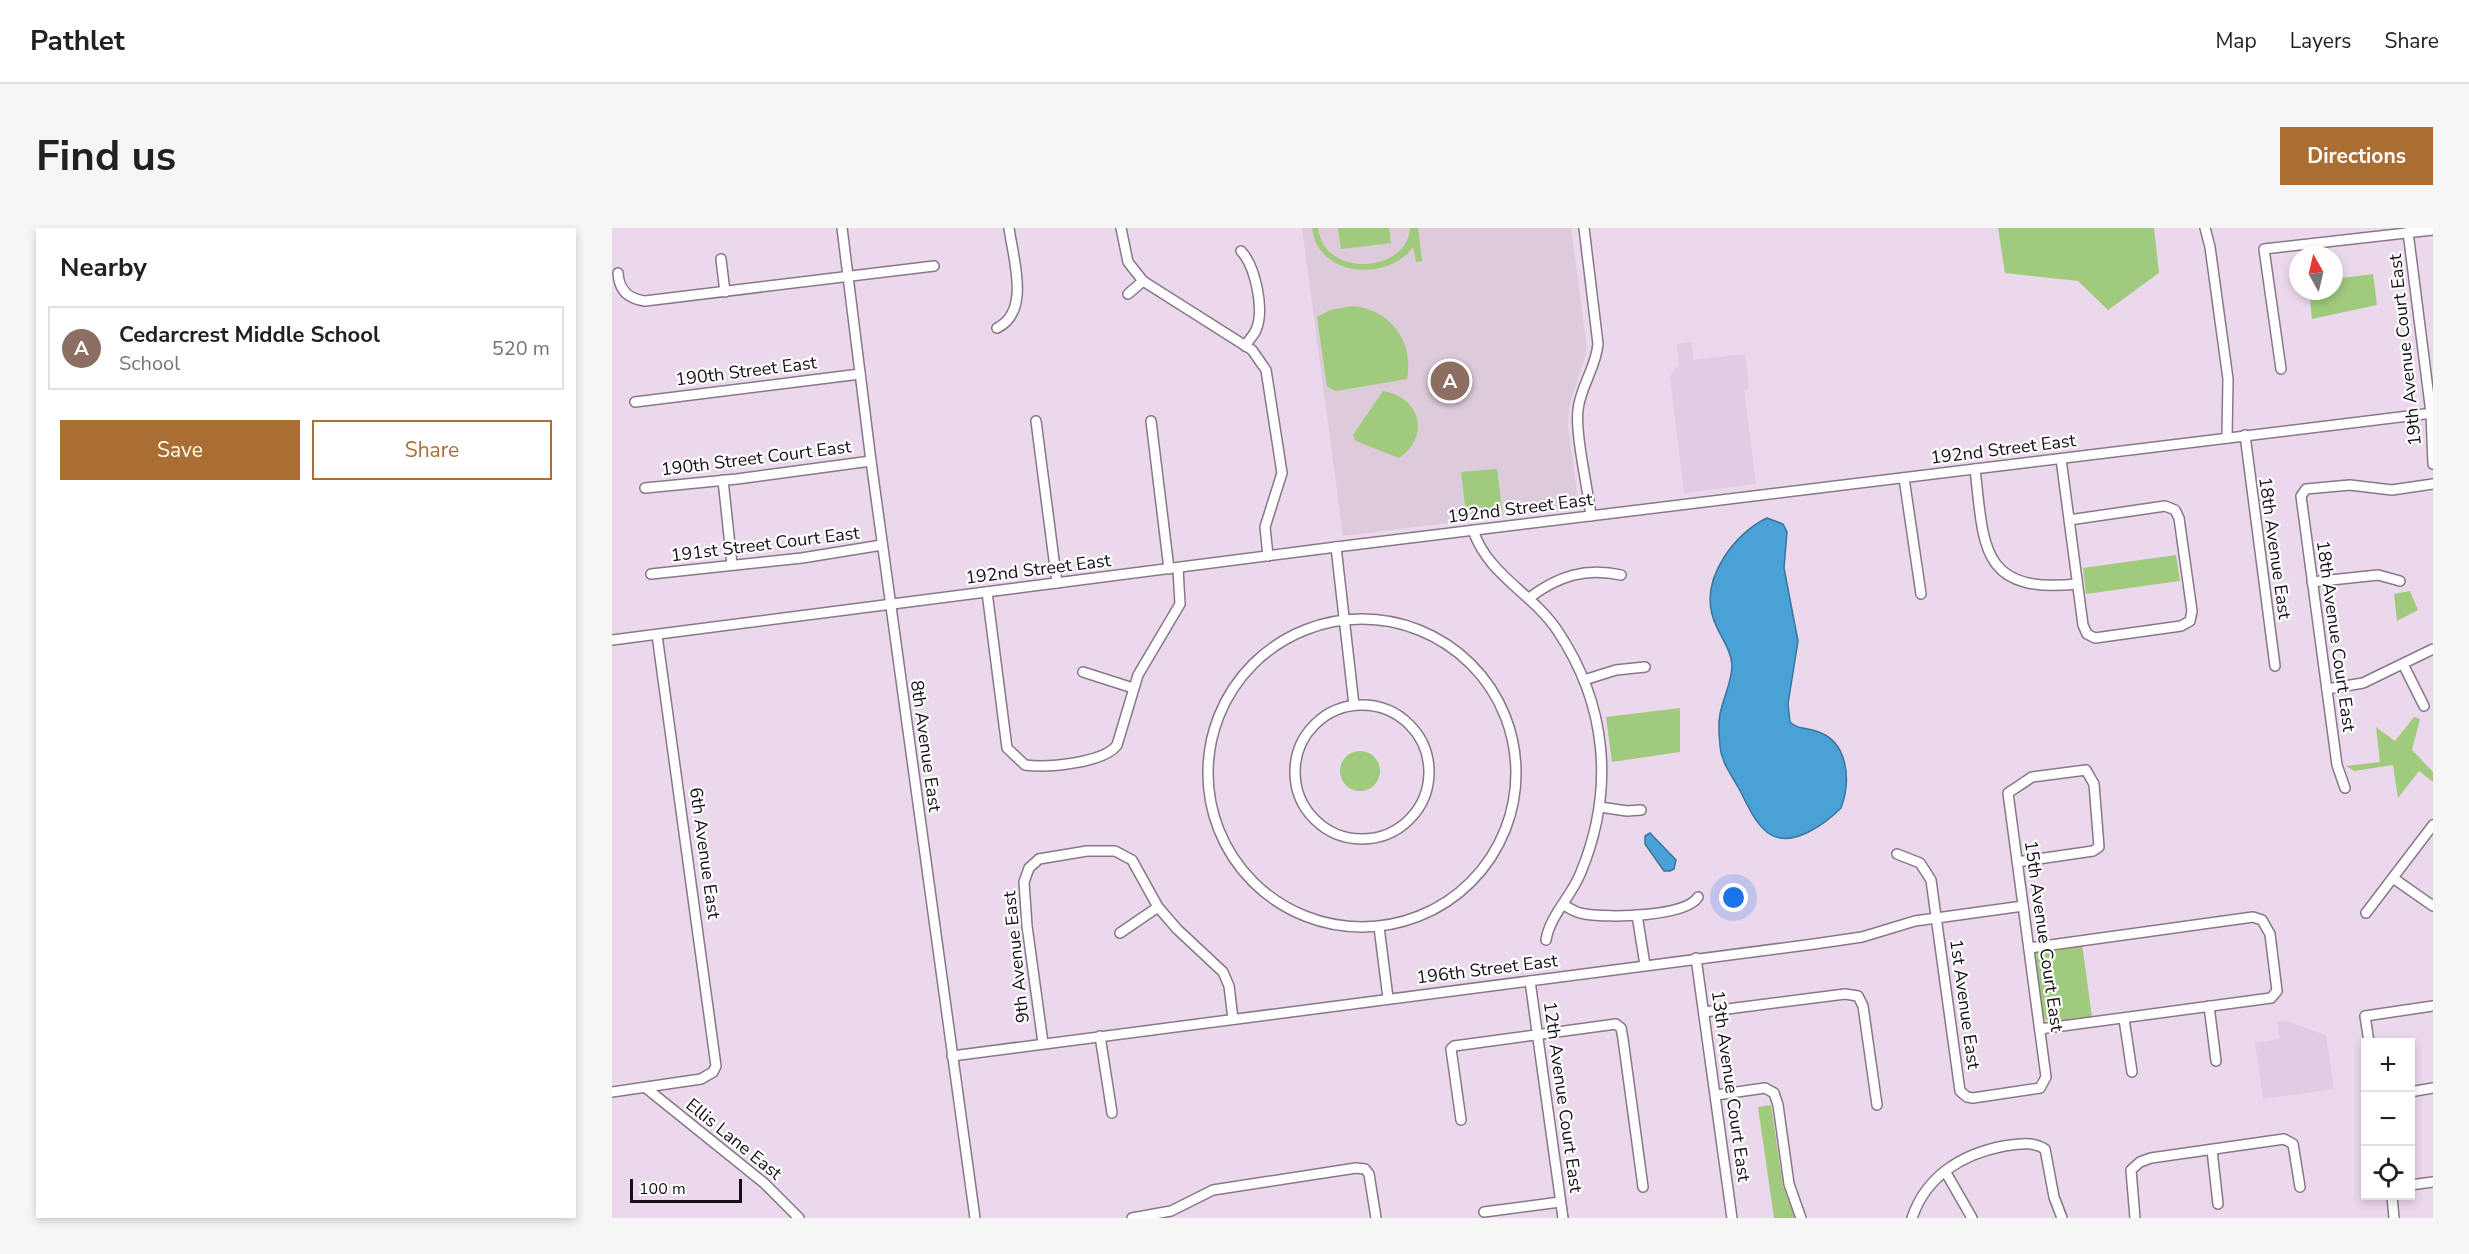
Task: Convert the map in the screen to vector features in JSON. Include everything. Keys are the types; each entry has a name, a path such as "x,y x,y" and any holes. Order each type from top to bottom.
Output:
{"street":[{"name":"8th Avenue East","path":"842,228 890,605 975,1218"},
{"path":"997,328 1013,314 1017,301 1009,228"},
{"path":"1121,228 1128,262 1143,281 1257,355 1268,376 1282,473 1265,526 1268,556"},
{"path":"1584,228 1598,344 1596,360 1581,396 1578,417 1592,516"},
{"path":"2205,228 2210,248 2228,379 2227,438"},
{"path":"2281,369 2264,249 2433,230"},
{"name":"19th Avenue Court East","path":"2408,232 2432,413 2433,464"},
{"path":"1241,250 1250,261 1254,274 1259,311 1256,329 1245,346"},
{"path":"721,259 725,292"},
{"path":"618,273 622,290 637,300 658,301 934,266"},
{"path":"1128,294 1143,281"},
{"name":"190th Street East","path":"635,402 860,374"},
{"name":"192nd Street East","path":"612,640 1336,547 2432,413"},
{"path":"1036,421 1058,583"},
{"path":"987,592 1005,741 1010,753 1017,760 1033,766 1106,754 1113,750 1120,737 1133,688 1150,652 1180,604 1151,421"},
{"name":"18th Avenue East","path":"2245,435 2275,666"},
{"path":"2061,459 2069,520 2078,584 2083,625 2087,634 2094,638 2181,626 2190,621 2192,611 2179,518 2175,510 2165,506 2069,520"},
{"name":"190th Street Court East","path":"645,489 871,461"},
{"path":"1975,469 1987,550 2007,574 2035,586 2078,584"},
{"path":"1904,478 1921,594"},
{"path":"723,480 732,564"},
{"name":"18th Avenue Court East","path":"2345,788 2337,765 2301,496 2306,489 2350,485 2392,490 2433,484"},
{"path":"1473,530 1483,554 1529,598 1555,627 1584,680 1599,736 1603,784 1600,807 1581,873 1551,922 1546,940"},
{"name":"191st Street Court East","path":"651,574 802,558 882,545"},
{"path":"1336,547 1354,705"},
{"path":"1529,598 1552,582 1573,574 1605,571 1621,575"},
{"path":"2313,582 2378,575 2400,581"},
{"path":"1363,619 1400,624 1418,629 1451,647 1479,672 1500,702 1513,737 1516,756 1517,774 1512,812 1503,838 1489,862 1464,890 1441,906 1415,918 1379,927 1343,927 1308,918 1262,891 1228,850 1214,817 1208,782 1210,746 1217,720 1228,696 1250,668 1270,650 1293,636 1344,620 1363,619"},
{"name":"6th Avenue East","path":"646,1088 701,1079 711,1074 716,1066 716,1048 657,635"},
{"path":"2326,689 2363,683 2433,650"},
{"path":"2403,664 2424,706"},
{"path":"1584,680 1616,670 1645,667"},
{"path":"1083,672 1133,688"},
{"path":"1354,705 1376,706 1404,719 1418,735 1429,764 1428,785 1414,814 1399,828 1369,839 1348,838 1320,824 1305,809 1295,779 1299,748 1309,730 1334,711 1354,705"},
{"name":"15th Avenue Court East","path":"2017,862 2093,851 2099,847 2094,784 2088,773 2081,770 2032,777 2009,792 2017,862 2046,1077 2043,1085"},
{"path":"1600,807 1641,810"},
{"path":"2366,913 2433,825"},
{"name":"9th Avenue East","path":"1043,1043 1024,892 1029,868 1039,860 1051,857 1103,849 1115,851 1132,860 1139,869 1158,907"},
{"name":"1st Avenue East","path":"1897,854 1915,859 1927,870 1931,880 1962,1094 1973,1098 2034,1090 2043,1085"},
{"path":"2393,878 2433,906"},
{"path":"1563,905 1584,914 1638,915 1688,907 1698,897"},
{"name":"196th Street East","path":"952,1056 1862,937 1915,921 2023,906"},
{"path":"1120,933 1158,907 1191,944 1223,972 1229,986 1233,1019"},
{"path":"1638,915 1645,965"},
{"path":"2029,948 2253,917 2262,920 2270,934 2277,991 2263,999 2040,1029"},
{"path":"1379,927 1388,998"},
{"name":"13th Avenue Court East","path":"1696,958 1732,1218"},
{"name":"12th Avenue Court East","path":"1530,981 1563,1218"},
{"path":"1704,1012 1845,994 1858,996 1863,1006 1877,1105"},
{"path":"2209,1006 2216,1062"},
{"path":"2368,1038 2365,1016 2433,1006"},
{"path":"2124,1019 2132,1072"},
{"path":"1461,1120 1451,1050 1460,1044 1612,1024 1621,1028 1643,1187"},
{"path":"1100,1036 1112,1113"},
{"path":"612,1092 646,1088"},
{"name":"Ellis Lane East","path":"646,1088 764,1183 799,1218"},
{"path":"2415,1091 2433,1088"},
{"path":"1716,1095 1771,1090 1778,1105 1791,1195 1801,1218"},
{"path":"2136,1218 2130,1174 2136,1164 2151,1158 2271,1139 2284,1139 2293,1144 2300,1187"},
{"path":"1912,1218 1926,1190 1944,1171 1963,1158 1994,1148 2032,1143 2045,1149 2054,1197 2062,1218"},
{"path":"2212,1150 2218,1204"},
{"path":"1132,1218 1171,1211 1213,1190 1356,1167 1365,1169 1372,1182 1376,1218"},
{"path":"1944,1171 1972,1218"},
{"path":"2415,1184 2433,1182"},
{"path":"2392,1200 2394,1218"},
{"path":"1484,1212 1560,1202"}],"shaded area":[{"path":"1302,228 1571,228 1586,341 1586,354 1569,407 1568,427 1579,507 1343,536"},
{"path":"1691,342 1694,360 1745,354 1749,389 1744,390 1756,484 1684,493 1670,376 1679,364 1677,344"},
{"path":"2285,1021 2326,1035 2334,1089 2263,1099 2255,1043 2280,1039 2277,1022"}],"green space":[{"path":"1312,228 1318,228 1324,244 1335,256 1349,262 1366,264 1382,261 1396,254 1406,243 1410,228 1418,228 1422,261 1416,262 1413,247 1402,258 1388,266 1356,269 1341,265 1327,257 1317,245"},
{"path":"1338,228 1389,228 1391,243 1341,249"},
{"path":"1998,228 2154,228 2159,273 2108,310 2078,281 2005,273"},
{"path":"2373,274 2377,305 2312,319 2310,300 2343,300 2343,278"},
{"path":"1352,306 1378,313 1397,330 1407,352 1407,379 1336,391 1327,387 1317,317 1330,310"},
{"path":"1383,391 1406,401 1413,409 1417,419 1418,429 1415,439 1409,449 1399,458 1356,441 1353,435"},
{"path":"1497,469 1502,509 1466,513 1461,472"},
{"path":"2176,555 2180,581 2086,594 2083,568"},
{"path":"2410,591 2418,610 2397,621 2394,594"},
{"path":"1680,708 1680,752 1612,762 1606,717"},
{"path":"2414,717 2420,719 2412,750 2433,772 2433,782 2419,771 2398,798 2393,765 2354,771 2346,766 2380,762 2376,727 2395,741"},
{"path":"1360,751 1374,757 1380,771 1374,785 1360,791 1346,785 1340,771 1346,757"},
{"path":"2082,944 2092,1017 2050,1023 2040,1015 2034,953"},
{"path":"1771,1105 1783,1186 1795,1218 1774,1218 1758,1107"}],"water":[{"path":"1767,518 1783,524 1787,532 1784,568 1798,641 1788,704 1790,722 1827,736 1835,743 1845,763 1846,774 1841,808 1808,833 1787,838 1768,833 1758,823 1722,757 1719,718 1731,678 1732,665 1729,652 1714,621 1710,600 1717,571 1733,545 1755,525"},
{"path":"1650,833 1676,860 1674,869 1664,871 1645,844 1645,836"}],"place":[{"name":"Cedarcrest Middle School","path":"1450,381"}]}
